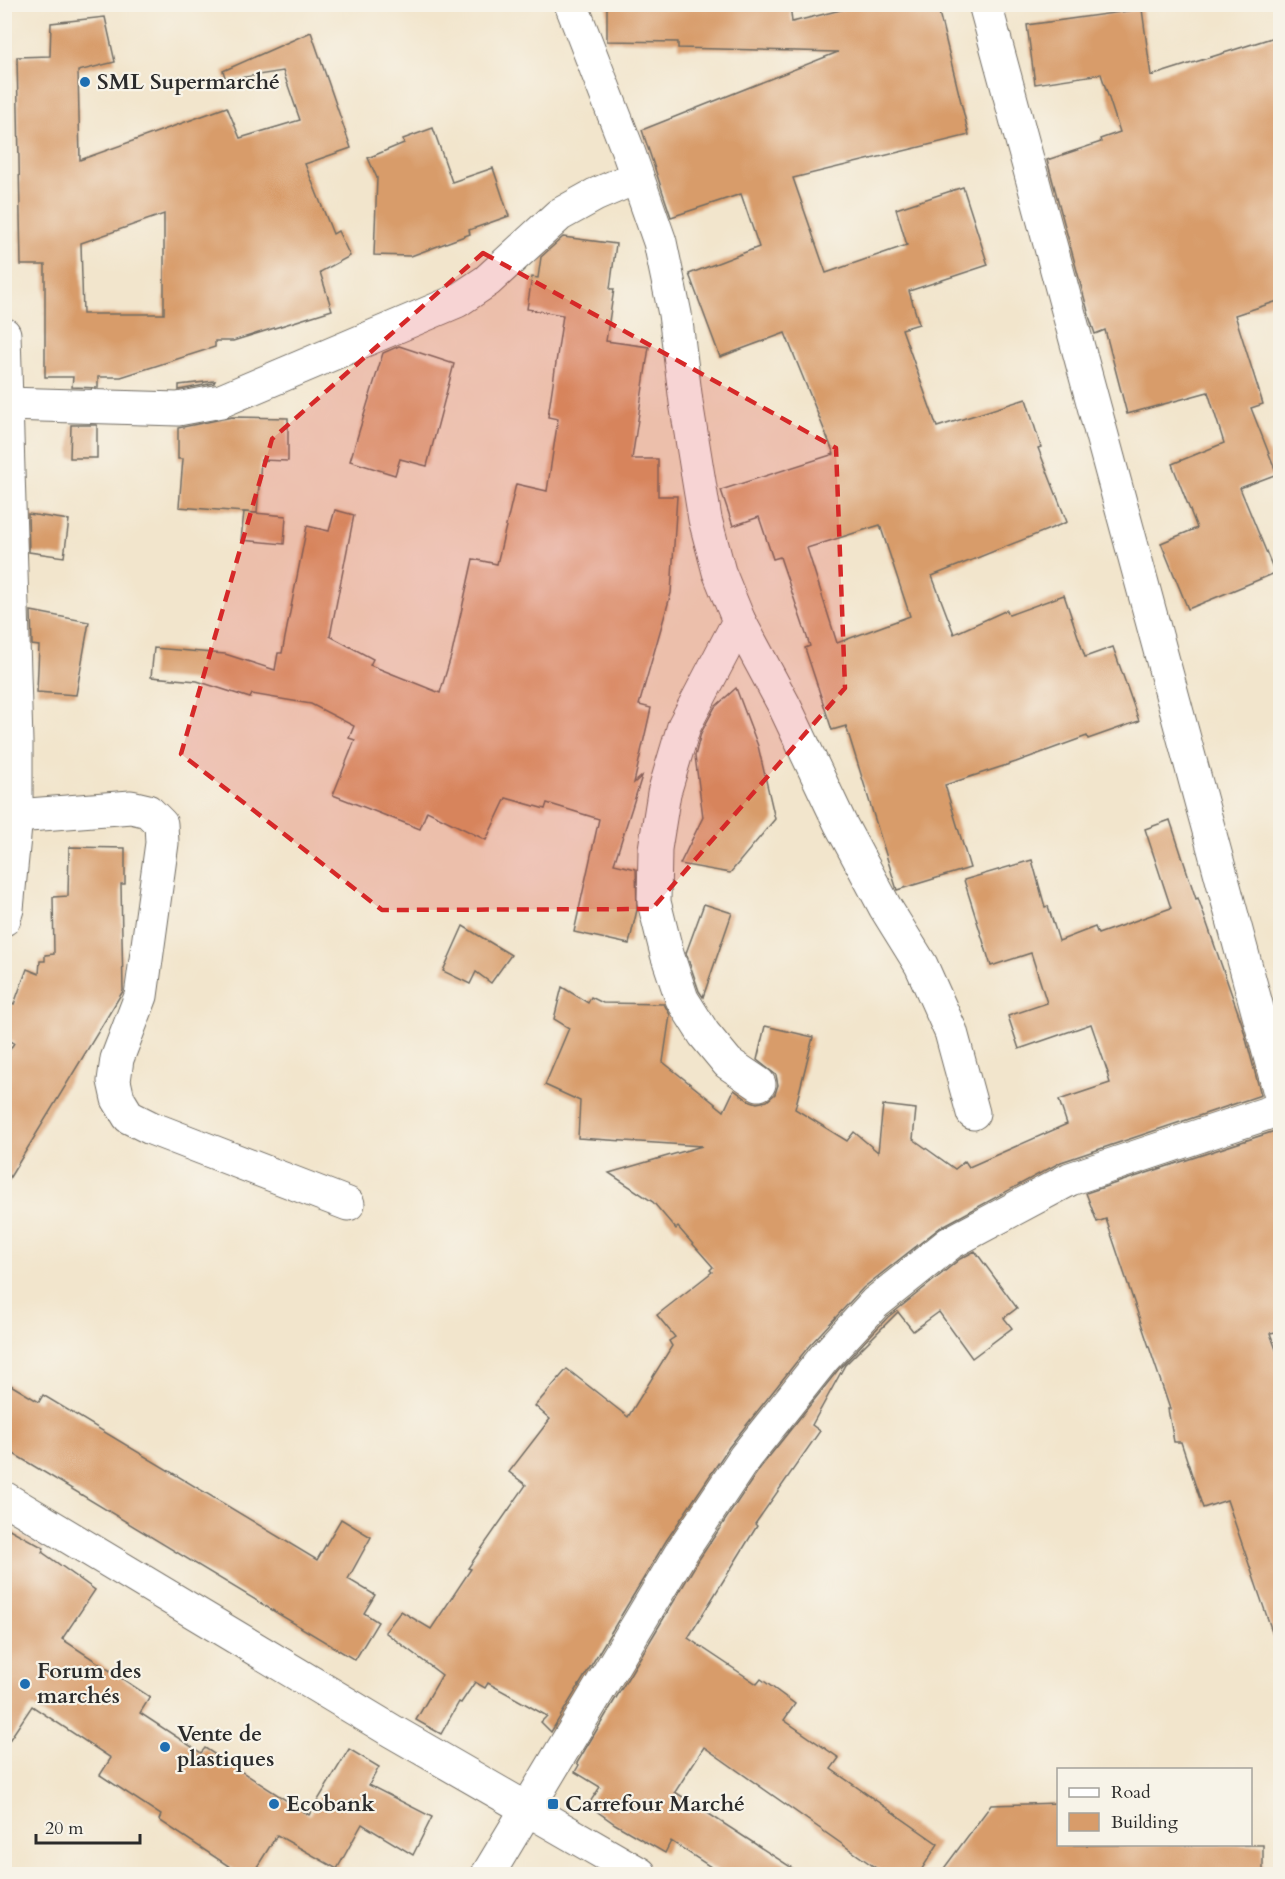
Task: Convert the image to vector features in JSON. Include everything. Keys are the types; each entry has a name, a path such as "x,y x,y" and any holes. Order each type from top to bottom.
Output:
{"street":[{"path":"571,4 660,242 675,314 686,402 705,519 718,572 739,621 784,705 840,823 885,907 921,965 951,1032 972,1113"},
{"path":"985,4 1281,1093"},
{"path":"6,404 178,409 221,400 457,301 487,281 559,215 595,195 637,177"},
{"path":"4,334 16,742 16,816 7,909 4,919"},
{"path":"739,621 684,726 667,782 655,849 654,902 667,954 682,999 704,1034 728,1063 759,1084"},
{"path":"16,816 131,807 148,811 161,824 162,843 141,996 117,1059 114,1081 118,1099 129,1117 151,1128 348,1204"},
{"path":"488,1875 682,1551 745,1457 824,1358 875,1303 950,1243 1070,1179 1281,1109"},
{"path":"4,1497 392,1731 640,1875"}],"highlighted area":[{"path":"483,253 836,448 845,688 652,909 382,910 181,754 272,439"}],"building":[{"path":"607,4 790,4 792,22 865,4 937,4 969,135 793,178 826,273 907,245 896,209 963,187 988,265 909,291 919,324 902,329 937,427 1026,399 1041,447 1038,448 1067,522 932,576 954,634 1007,610 1009,615 1064,595 1085,657 1113,647 1139,721 1088,739 1087,736 945,785 970,868 897,890 846,726 832,730 805,648 810,646 780,557 773,559 759,517 733,526 721,490 834,454 785,333 720,357 689,274 759,247 741,194 671,217 642,130 838,52 678,48 678,42 607,41","holes":["880,525 910,616 837,643 807,548"]},
{"path":"1142,9 1151,76 1281,35 1281,300 1235,315 1263,404 1251,408 1277,474 1240,488 1275,573 1188,609 1161,543 1197,528 1172,464 1224,443 1208,392 1127,414 1105,330 1095,334 1090,319 1047,160 1101,142 1100,139 1120,132 1101,74 1035,84 1027,25"},
{"path":"105,17 115,62 78,71 80,160 227,107 240,138 300,120 283,71 226,80 223,71 311,32 351,148 305,164 333,234 338,231 350,256 320,272 332,310 233,341 215,341 215,347 121,377 98,377 98,388 72,387 73,377 45,377 45,265 21,265 17,57 50,56 51,23","holes":["164,214 164,314 83,314 81,243"]},
{"path":"433,128 452,182 493,168 509,216 469,230 470,234 411,256 374,255 377,178 368,158 404,143 403,139"},
{"path":"563,237 616,244 610,289 614,289 606,341 649,347 632,459 658,459 658,496 677,496 671,593 639,705 651,708 634,783 642,776 614,864 636,869 637,910 629,944 574,932 599,819 547,803 545,809 506,798 486,840 427,811 420,829 333,795 355,740 349,738 354,726 311,704 252,694 250,698 197,681 151,677 154,648 225,654 275,670 278,653 282,653 307,526 329,531 335,510 354,515 330,636 373,659 370,665 440,693 452,653 473,559 497,564 516,484 547,491 558,419 548,417 563,315 527,309 532,277 538,278 541,257"},
{"path":"399,346 454,364 427,466 400,459 395,475 350,461 383,353"},
{"path":"215,381 214,383 179,390 179,385"},
{"path":"232,417 288,418 288,461 261,460 257,513 179,507 183,459 178,459 178,428"},
{"path":"71,425 97,425 97,458 70,458"},
{"path":"244,512 286,516 284,544 241,540"},
{"path":"28,514 69,520 64,557 29,552"},
{"path":"31,611 89,622 76,695 37,692 39,646 32,645"},
{"path":"736,688 758,746 775,819 730,873 680,864 703,817 695,756 701,733 715,707"},
{"path":"1170,820 1242,1024 1261,1095 1061,1162 941,1227 863,1288 809,1346 729,1447 666,1541 551,1732 541,1722 547,1716 488,1683 485,1688 475,1682 461,1703 459,1702 441,1734 416,1720 442,1675 385,1632 401,1611 431,1629 471,1569 468,1568 526,1485 509,1472 550,1419 535,1406 567,1369 628,1417 672,1346 669,1341 675,1337 657,1315 712,1272 710,1270 713,1267 653,1202 609,1173 702,1146 578,1138 580,1101 545,1085 569,1028 554,1019 562,987 588,1003 591,997 603,1003 664,1004 670,1015 663,1062 724,1111 734,1090 748,1100 757,1103 767,1101 775,1094 778,1085 776,1075 757,1060 765,1026 813,1037 795,1109 847,1141 854,1132 878,1152 883,1105 916,1109 913,1139 955,1169 965,1161 969,1167 1067,1124 1059,1100 1110,1083 1091,1024 1019,1049 1008,1016 1047,1003 1031,953 991,966 964,880 1032,860 1045,907 1048,906 1059,941 1095,927 1098,934 1171,908 1145,829"},
{"path":"69,847 125,848 125,884 121,884 123,991 4,1187 4,1059 14,1043 4,1037 4,1000 14,1004 27,969 39,974 40,961 45,961 45,955 54,954 53,897 68,896"},
{"path":"704,904 732,913 703,997 686,953"},
{"path":"463,926 511,955 491,983 476,972 470,984 443,971"},
{"path":"1281,1129 1281,1331 1270,1333 1281,1363 1281,1642 1276,1643 1227,1500 1203,1508 1181,1442 1174,1442 1168,1409 1170,1409 1106,1219 1097,1222 1086,1193"},
{"path":"975,1251 1017,1308 1004,1318 1012,1328 972,1358 939,1312 913,1331 898,1312 845,1365 812,1425 820,1431 755,1524 757,1526 688,1638 757,1684 761,1679 795,1704 784,1720 839,1758 831,1769 938,1844 918,1875 886,1875 704,1747 675,1792 803,1875 723,1875 671,1841 665,1853 615,1824 588,1805 600,1787 575,1772 579,1765 577,1763 698,1561 760,1468 838,1370 888,1317 960,1259"},
{"path":"4,1381 39,1402 43,1395 317,1560 341,1519 371,1537 348,1579 375,1595 364,1613 378,1622 355,1660 4,1448"},
{"path":"4,1526 44,1548 42,1552 95,1590 62,1639 150,1697 140,1713 201,1753 205,1748 309,1815 349,1749 379,1767 369,1785 432,1817 413,1855 362,1824 337,1869 277,1835 252,1875 242,1875 159,1820 161,1815 100,1775 111,1758 32,1706 4,1748"},
{"path":"1057,1803 1057,1846 1263,1845 1263,1875 939,1875 991,1805"}],"place":[{"name":"SML Supermarché","path":"85,82"},
{"name":"Forum des marchés","path":"25,1684"},
{"name":"Vente de plastiques","path":"165,1747"},
{"name":"Ecobank","path":"274,1804"},
{"name":"Carrefour Marché","path":"553,1804"}]}
